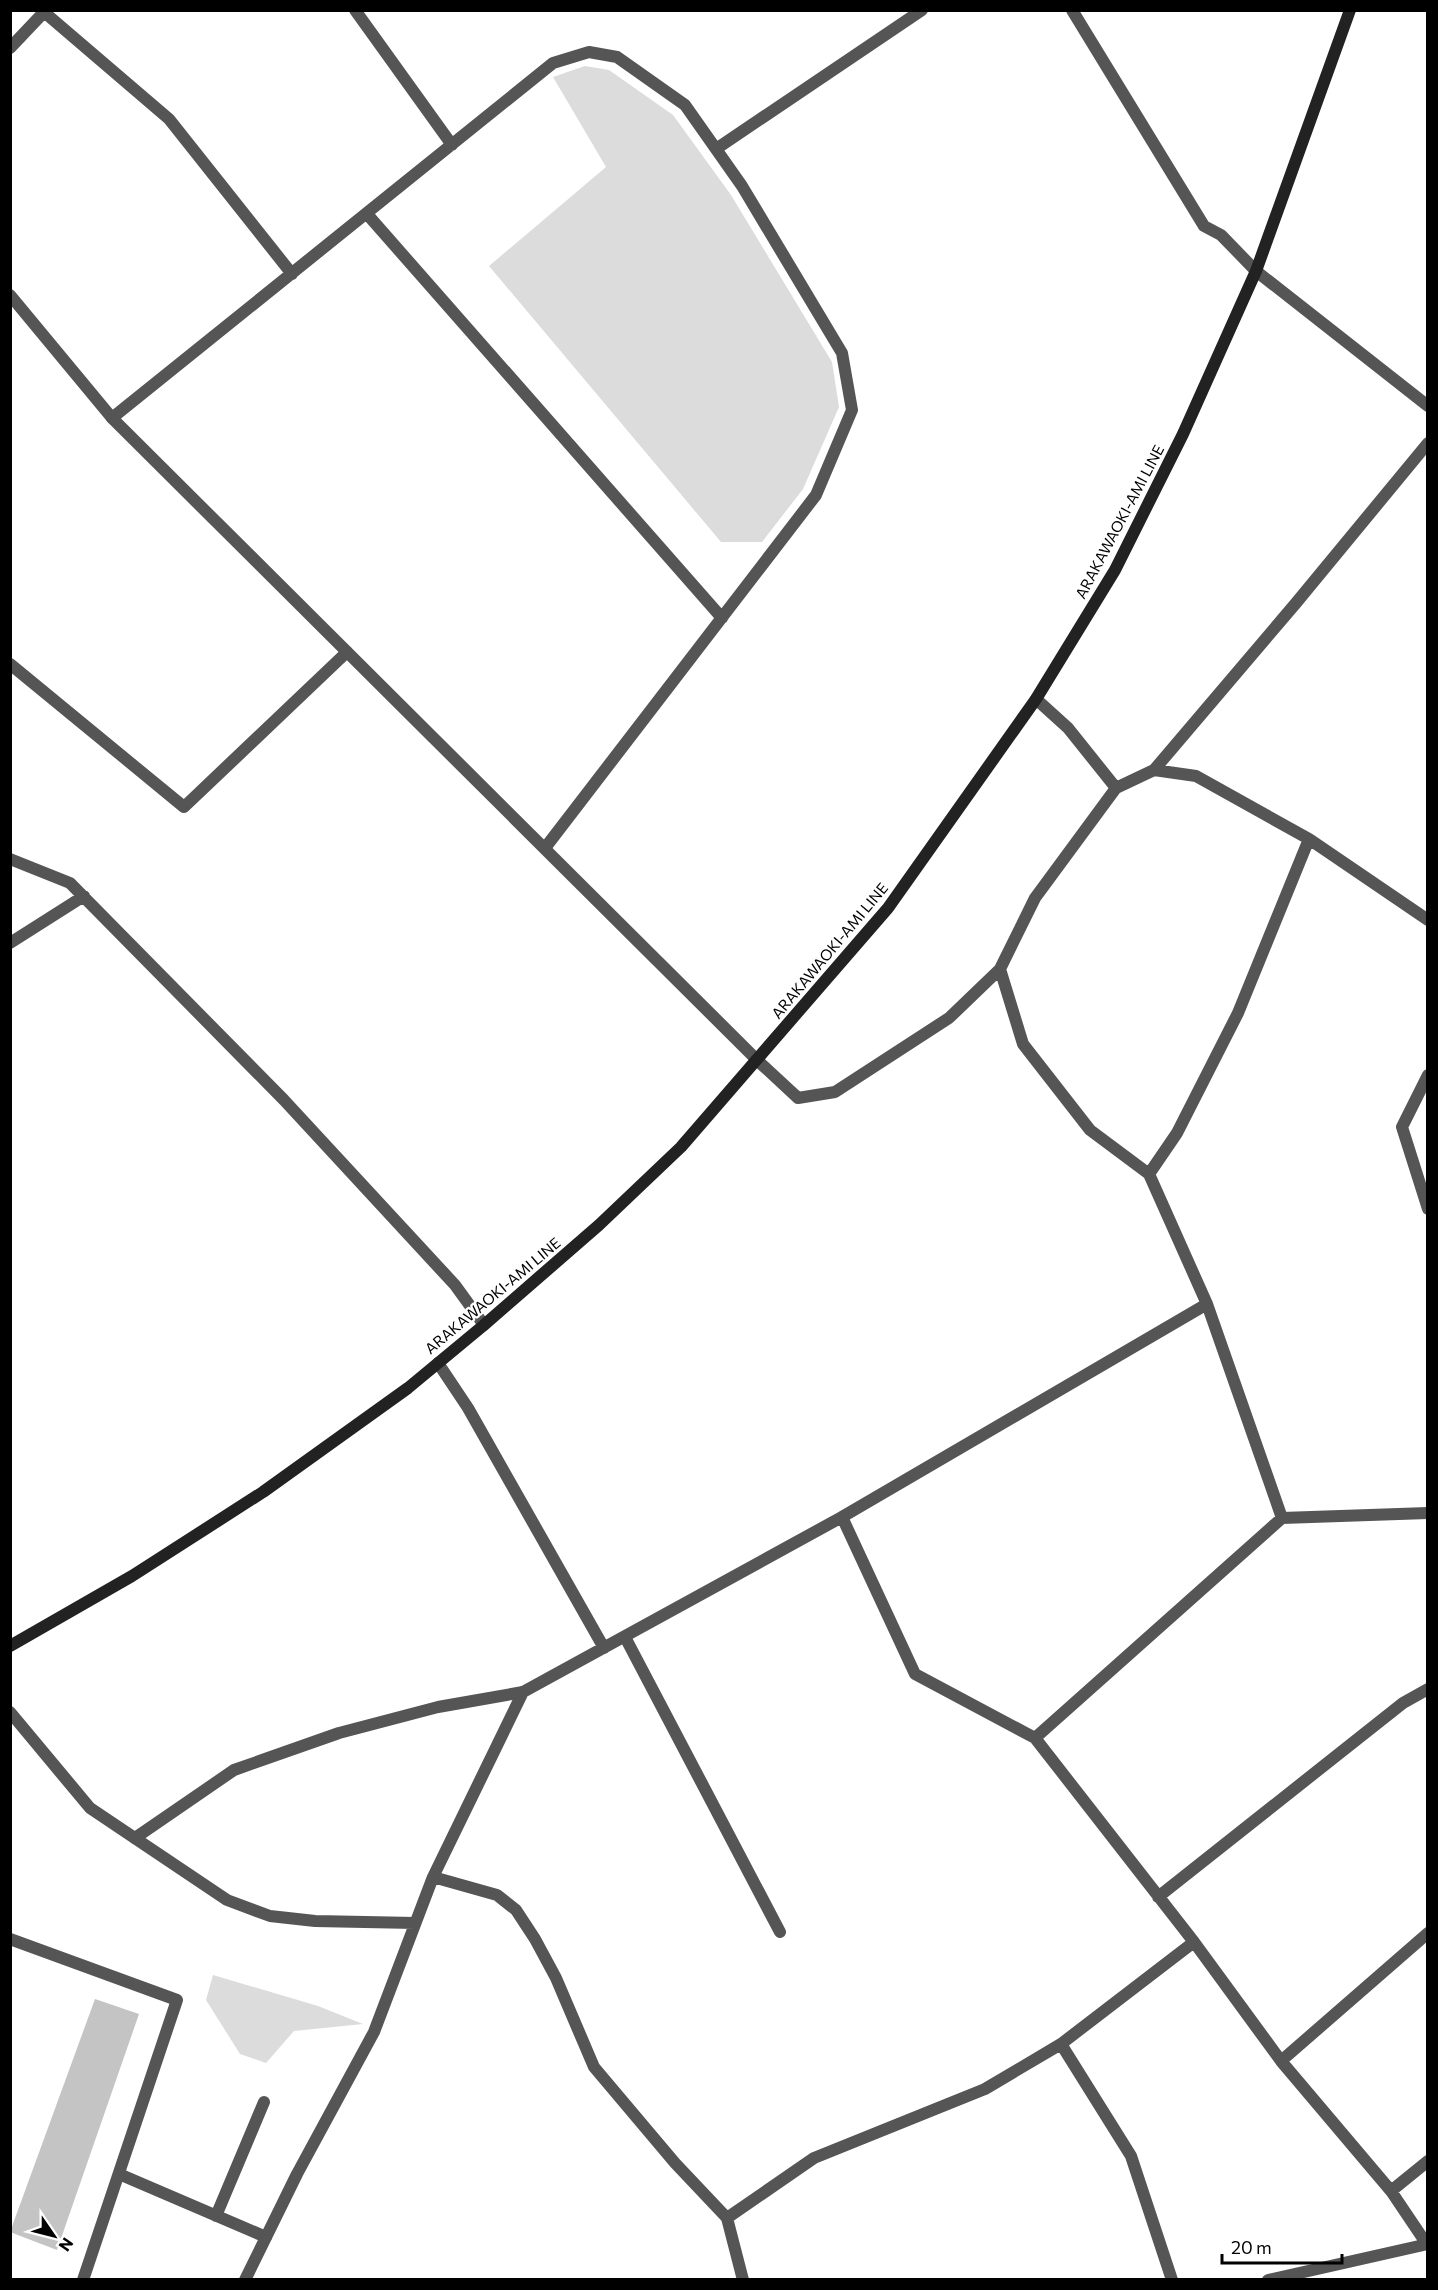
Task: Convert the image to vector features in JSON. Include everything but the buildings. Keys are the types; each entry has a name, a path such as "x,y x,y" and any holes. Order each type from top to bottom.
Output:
{"main road":[{"name":"ARAKAWAOKI-AMI LINE","path":"10,1646 132,1576 263,1491 408,1388 484,1325 599,1225 681,1147 758,1061 888,908 1036,699 1115,570 1183,434 1256,271 1350,10"}],"street":[{"path":"355,10 452,145"},
{"path":"716,149 922,10"},
{"path":"1072,10 1204,226 1221,235 1256,271 1428,406"},
{"path":"10,48 45,11 169,119 292,274"},
{"path":"112,418 553,63 589,52 617,57 684,105 742,186 842,353 852,410 816,495 545,848"},
{"path":"367,214 722,618"},
{"path":"10,295 112,418 758,1061 798,1098 835,1092 949,1018 1000,969 1035,898 1116,788 1154,770 1428,443"},
{"path":"10,664 184,807 347,652"},
{"path":"1036,699 1068,728 1116,788"},
{"path":"1154,770 1196,776 1309,839 1428,920"},
{"path":"1149,1174 1177,1133 1238,1012 1309,839"},
{"path":"10,859 70,883 84,896 292,1108 455,1285 484,1325"},
{"path":"10,944 84,896"},
{"path":"1000,969 1023,1044 1090,1130 1149,1174 1207,1304 1282,1518"},
{"path":"1428,1075 1402,1127 1428,1209"},
{"path":"135,1838 234,1770 339,1733 438,1707 523,1692 842,1517 1207,1304"},
{"path":"438,1363 468,1408 604,1648"},
{"path":"1035,1738 1282,1518 1428,1513"},
{"path":"842,1517 915,1674 1035,1738 1194,1942 1281,2061 1391,2191 1426,2243 1268,2280"},
{"path":"624,1637 780,1932"},
{"path":"1158,1897 1403,1702 1428,1689"},
{"path":"245,2280 297,2174 374,2032 433,1876 523,1692"},
{"path":"10,1712 90,1808 227,1900 270,1916 315,1921 416,1923"},
{"path":"433,1876 497,1895 516,1910 556,1978 594,2067 675,2163 727,2218 743,2280"},
{"path":"1281,2061 1428,1933"},
{"path":"10,1939 177,2000 83,2280"},
{"path":"727,2218 814,2158 985,2089 1061,2044 1194,1942"},
{"path":"1061,2044 1131,2156 1172,2280"},
{"path":"216,2216 264,2102"},
{"path":"1391,2191 1428,2161"},
{"path":"119,2174 266,2237"}],"shaded area":[{"path":"585,66 609,70 673,115 731,195 832,362 839,407 803,489 762,542 721,542 489,266 606,167 553,77"},
{"path":"213,1975 318,2006 363,2024 294,2031 266,2063 240,2054 206,2000"}]}
